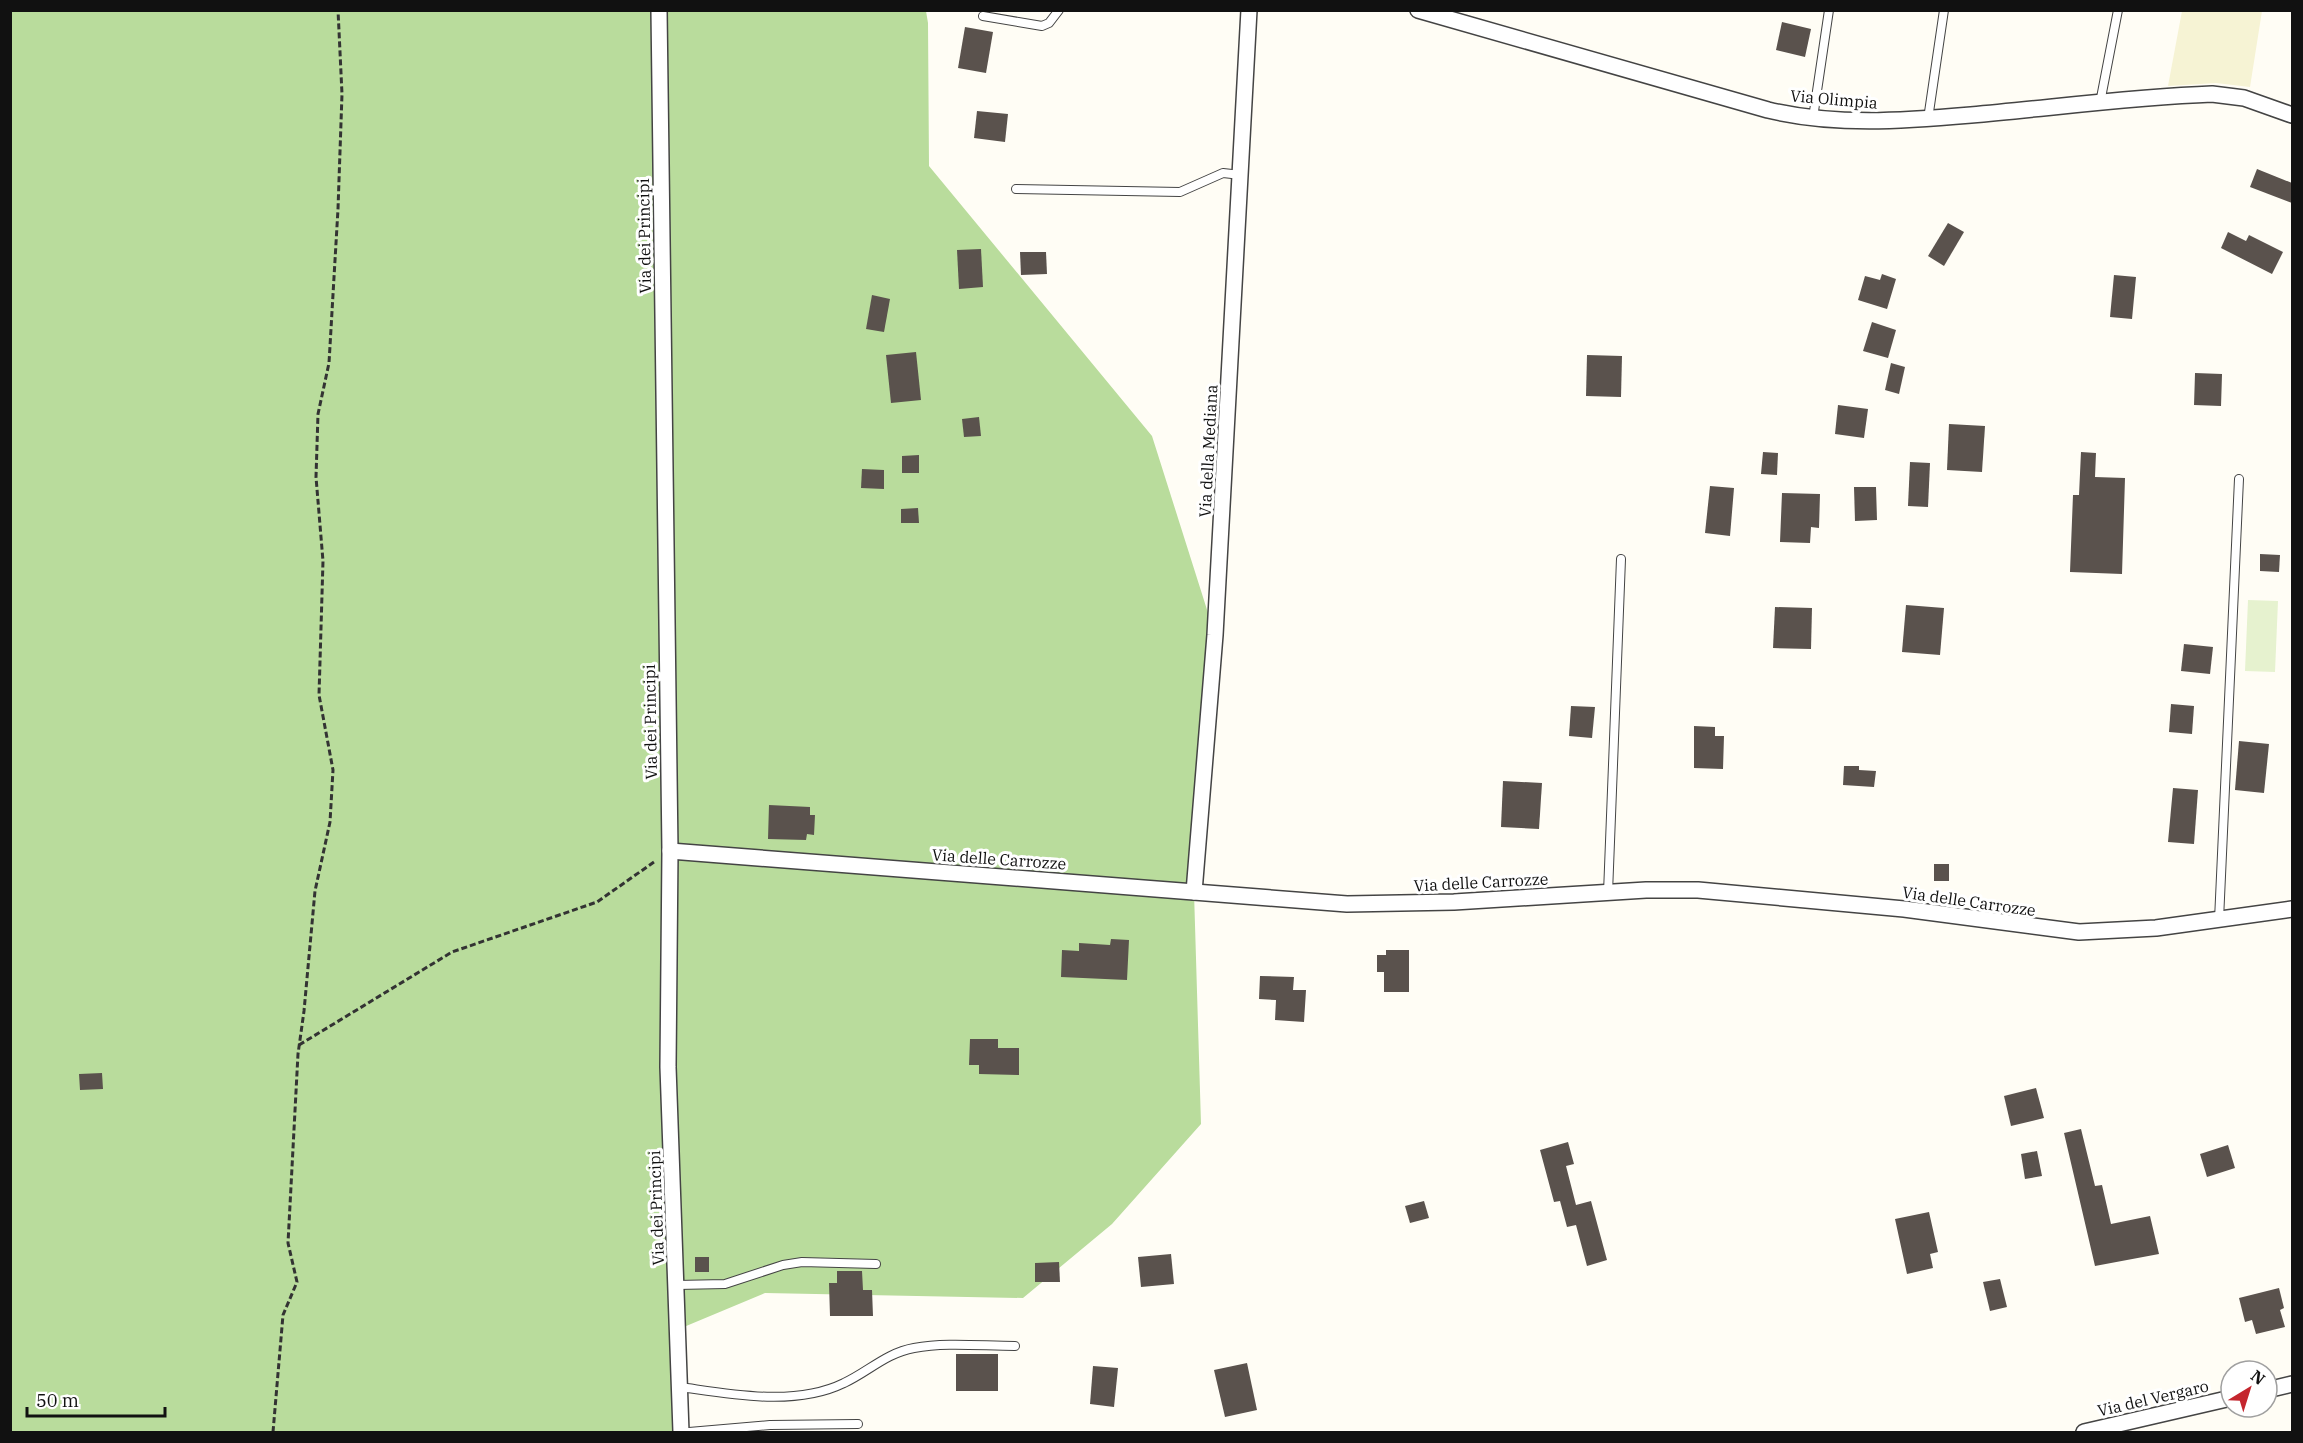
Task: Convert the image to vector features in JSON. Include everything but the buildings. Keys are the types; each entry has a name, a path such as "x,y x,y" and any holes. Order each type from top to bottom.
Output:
{"street":[{"name":"Via dei Principi","path":"659,10 670,851 668,1066 681,1432"},
{"name":"Via della Mediana","path":"1194,892 1215,635 1249,10"},
{"name":"Via Olimpia","path":"1418,10 1768,110 1813,118 1850,122 1928,119 2222,94 2255,101 2292,115"},
{"name":"Via delle Carrozze","path":"670,851 1366,904 1454,902 1676,890 1718,891 1935,913 2068,932 2156,928 2292,909"},
{"name":"Via del Vergaro","path":"2084,1432 2219,1401"}],"lane":[{"path":"983,16 1042,26 1049,23 1059,10"},
{"path":"1813,118 1829,10"},
{"path":"1928,119 1944,10"},
{"path":"2099,104 2118,10"},
{"path":"1016,189 1180,192 1223,173 1241,175"},
{"path":"2218,920 2239,479"},
{"path":"1608,893 1621,559"},
{"path":"677,1285 725,1284 783,1265 802,1262 876,1264"},
{"path":"680,1387 758,1396 802,1394 834,1388 884,1358 904,1350 931,1346 1015,1346"},
{"path":"689,1432 770,1425 858,1424"}],"path":[{"path":"273,1432 283,1315 297,1282 288,1244 299,1046 315,891 330,822 333,770 319,695 323,561 316,477 318,414 329,363 338,209 342,94 338,10"},
{"path":"299,1046 452,952 597,902 670,851"}],"shaded area":[{"path":"2182,11 2262,11 2250,87 2216,83 2168,86"}],"green space":[{"path":"10,11 926,11 929,166 1152,436 1215,635 1194,892 1201,1124 1112,1224 1023,1298 765,1293 679,1329 681,1432 11,1432"},
{"path":"2248,600 2278,601 2275,672 2245,671"}]}
